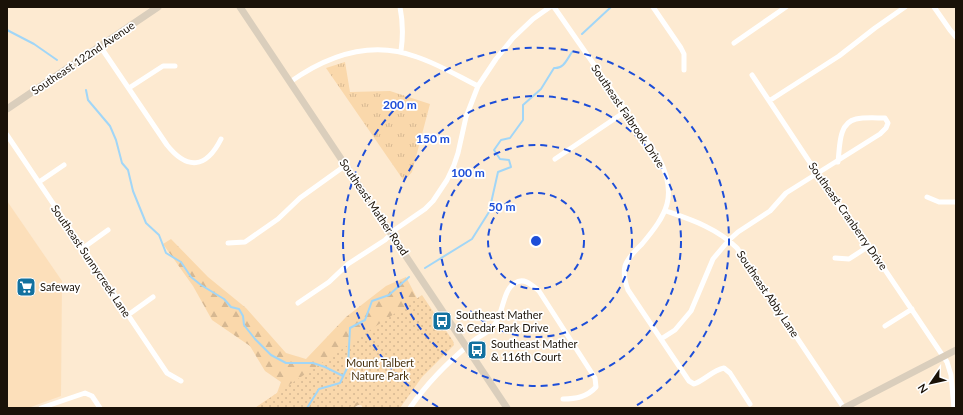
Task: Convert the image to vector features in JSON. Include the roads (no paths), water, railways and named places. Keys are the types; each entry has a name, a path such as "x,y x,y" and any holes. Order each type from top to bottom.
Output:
{"street":[{"name":"Southeast 122nd Avenue","path":"7,109 158,7"},
{"name":"Southeast Mather Road","path":"240,7 507,408"},
{"path":"400,7 402,15 403,38 401,52"},
{"path":"298,303 329,282 348,264 385,240 425,209 439,193 447,180 456,159 466,117 478,86 496,59 513,38 533,19 550,7"},
{"name":"Southeast Falbrook Drive","path":"554,7 659,158 664,168 669,186 666,211 657,226 629,259 625,266 624,274 628,290 689,381 694,384 700,382 719,369 724,368 730,373 750,404"},
{"path":"653,7 684,54 684,70"},
{"path":"734,43 786,7"},
{"path":"769,101 839,56 905,7"},
{"path":"934,7 956,37"},
{"path":"100,46 174,154 182,160 191,163 199,162 215,150 221,139"},
{"path":"290,82 317,64 345,54 374,50 401,52 418,57 478,86"},
{"path":"128,88 163,66 175,66"},
{"name":"Southeast Cranberry Drive","path":"752,75 844,214 870,246 947,362 951,375 954,408"},
{"path":"555,159 626,111"},
{"path":"661,339 675,330 691,311 713,259 729,240 770,211 786,193 838,162 880,134 886,128 888,123 885,118 856,119 847,124 842,133 838,162"},
{"name":"Southeast Sunnycreek Lane","path":"7,135 167,373 181,381"},
{"path":"39,182 64,165"},
{"path":"228,243 245,242 278,219 300,198 346,165"},
{"path":"927,197 939,202 956,202"},
{"name":"Southeast Abby Lane","path":"666,211 717,231 729,240 745,259 844,408"},
{"path":"83,248 108,230"},
{"path":"835,258 849,258 870,246"},
{"path":"410,408 429,382 471,342 494,325 498,319 506,296 514,283 522,281 531,283 538,291 595,378 596,387 592,392 586,396 564,400"},
{"path":"128,315 153,298"},
{"path":"885,326 912,309"},
{"path":"844,408 956,350"},
{"path":"41,408 85,393 92,396 100,408"}],"waterway":[{"path":"582,34 611,7"},
{"path":"7,30 34,44 57,60"},
{"path":"425,268 472,239 489,212 498,172 511,167 509,160 500,159 494,150 501,140 510,138 523,120 523,105 541,89 554,68 563,65 572,52"},
{"path":"86,90 88,100 110,126 116,140 122,163 128,170 133,191 146,223 159,235 166,253 181,262 191,277 201,285 224,299 231,307 239,309 243,316 244,325 271,355 286,363 313,363 343,376"},
{"path":"307,408 319,389 340,383 348,366 350,328 365,320 372,301 389,295 409,277"}],"place":[{"name":"Safeway","path":"26,287"},
{"name":"Southeast Mather & Cedar Park Drive","path":"442,321"},
{"name":"Southeast Mather & 116th Court","path":"477,350"}],"park label":[{"name":"Mount Talbert Nature Park","path":"380,369"}]}
